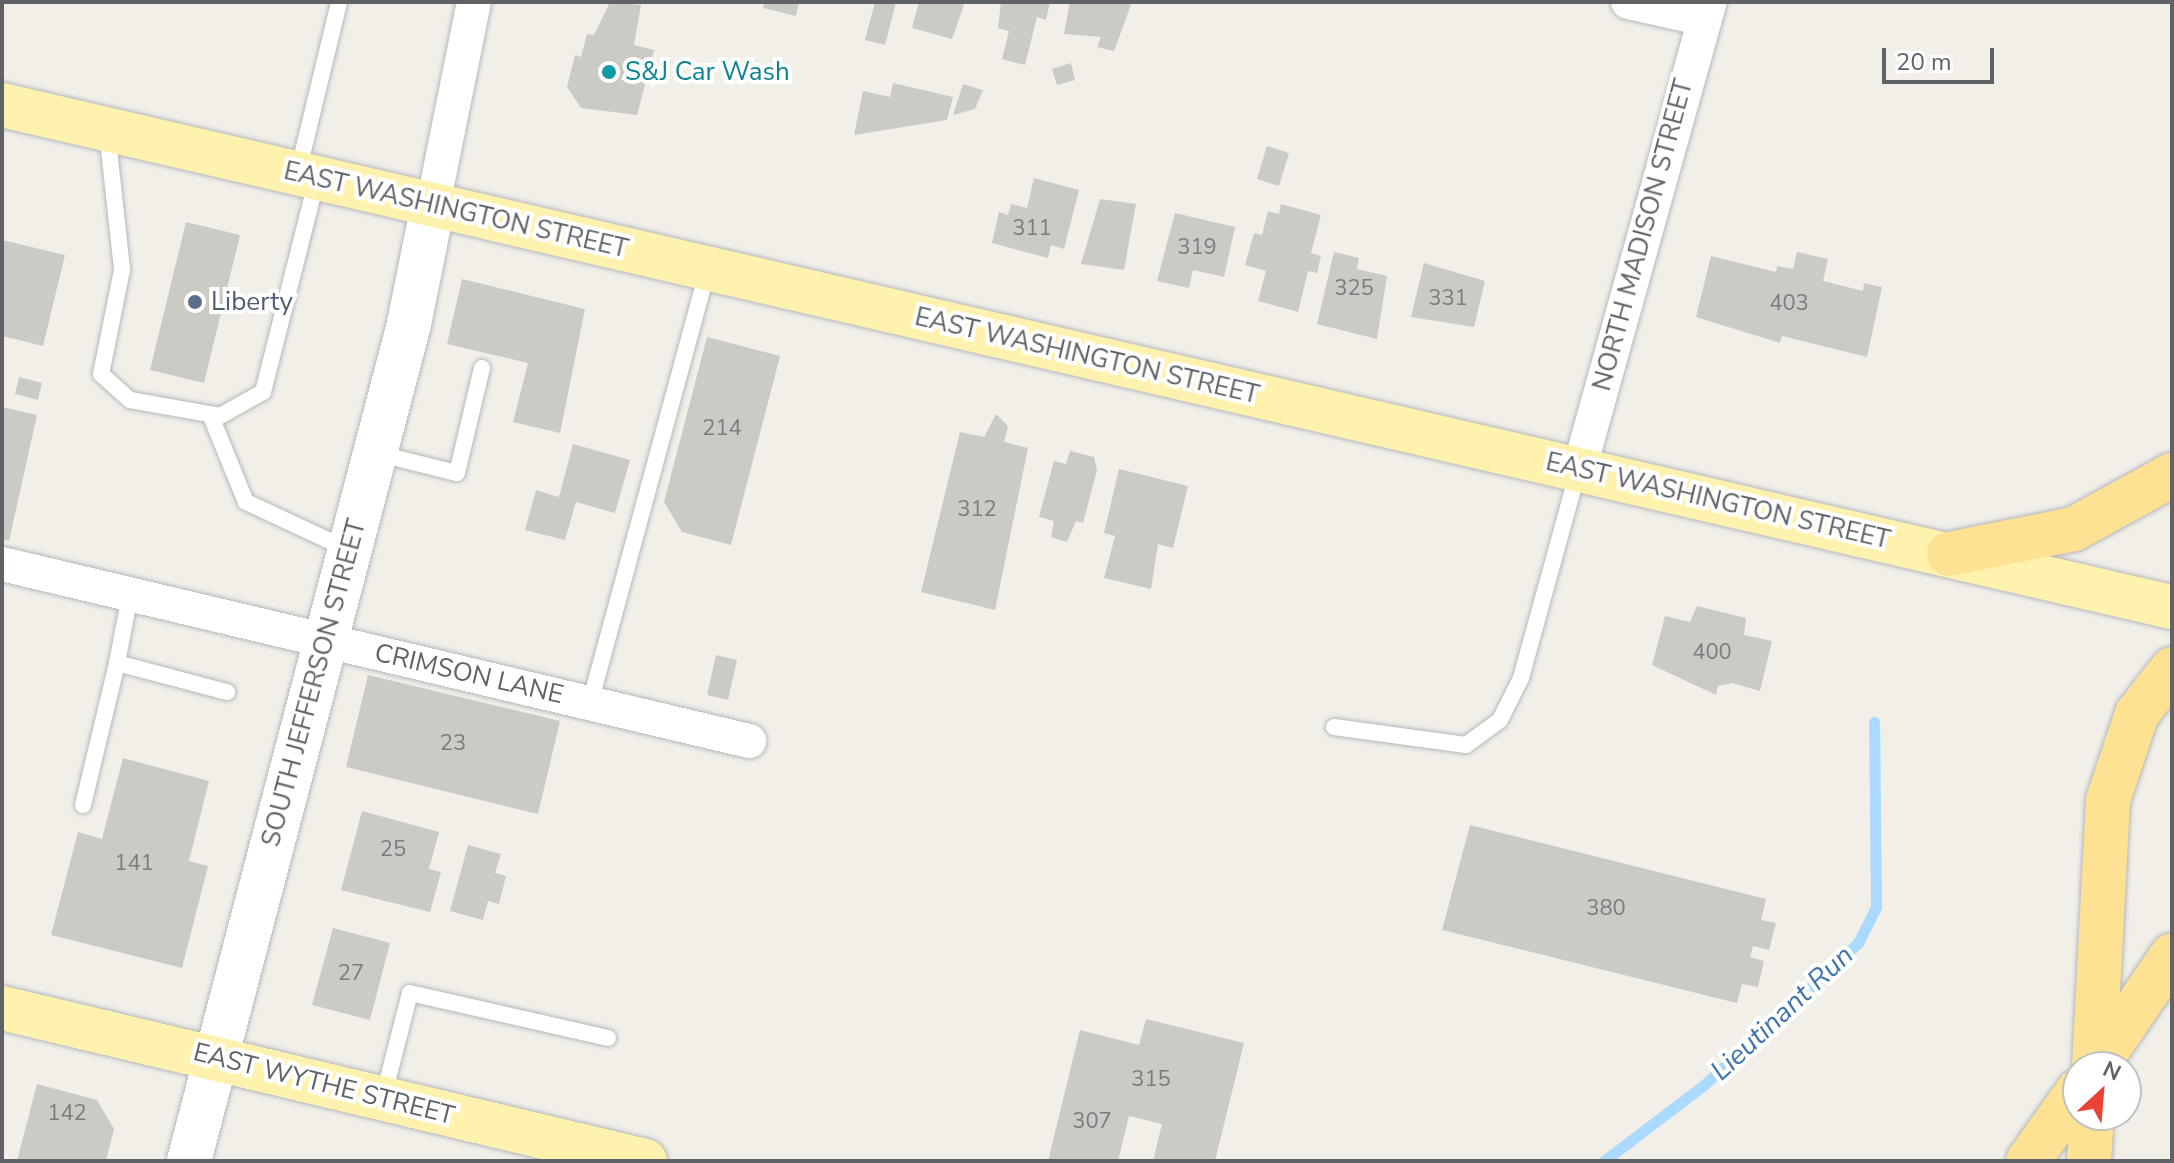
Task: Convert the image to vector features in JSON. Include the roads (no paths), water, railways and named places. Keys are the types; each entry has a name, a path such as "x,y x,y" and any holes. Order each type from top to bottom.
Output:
{"highway":[{"path":"1949,554 2074,529 2172,475"},
{"path":"2096,1051 2108,800 2137,714 2172,669"},
{"path":"2106,1051 2172,955"},
{"path":"2028,1161 2062,1113"},
{"path":"2089,1161 2091,1131"}],"main road":[{"name":"EAST WASHINGTON STREET","path":"2,105 2172,607"},
{"name":"EAST WYTHE STREET","path":"2,1008 645,1161"}],"street":[{"path":"433,205 474,2"},
{"path":"1628,2 1707,11"},
{"name":"NORTH MADISON STREET","path":"1579,470 1707,11"},
{"name":"SOUTH JEFFERSON STREET","path":"189,1161 374,453 433,205"},
{"name":"CRIMSON LANE","path":"2,564 749,741"}],"lane":[{"path":"107,129 122,270 101,374 130,400 220,416 263,392 308,176 339,2"},
{"path":"590,703 708,268"},
{"path":"374,453 457,473 482,368"},
{"path":"210,414 246,502 348,549"},
{"path":"1334,727 1466,745 1500,720 1521,678 1579,470"},
{"path":"83,805 130,595"},
{"path":"117,663 227,692"},
{"path":"383,1098 410,993 608,1038"}],"waterway":[{"name":"Lieutinant Run","path":"1604,1161 1705,1084 1858,943 1876,907 1874,722"}],"place":[{"name":"S&J Car Wash","path":"609,72"},
{"name":"Liberty","path":"195,302"}]}
